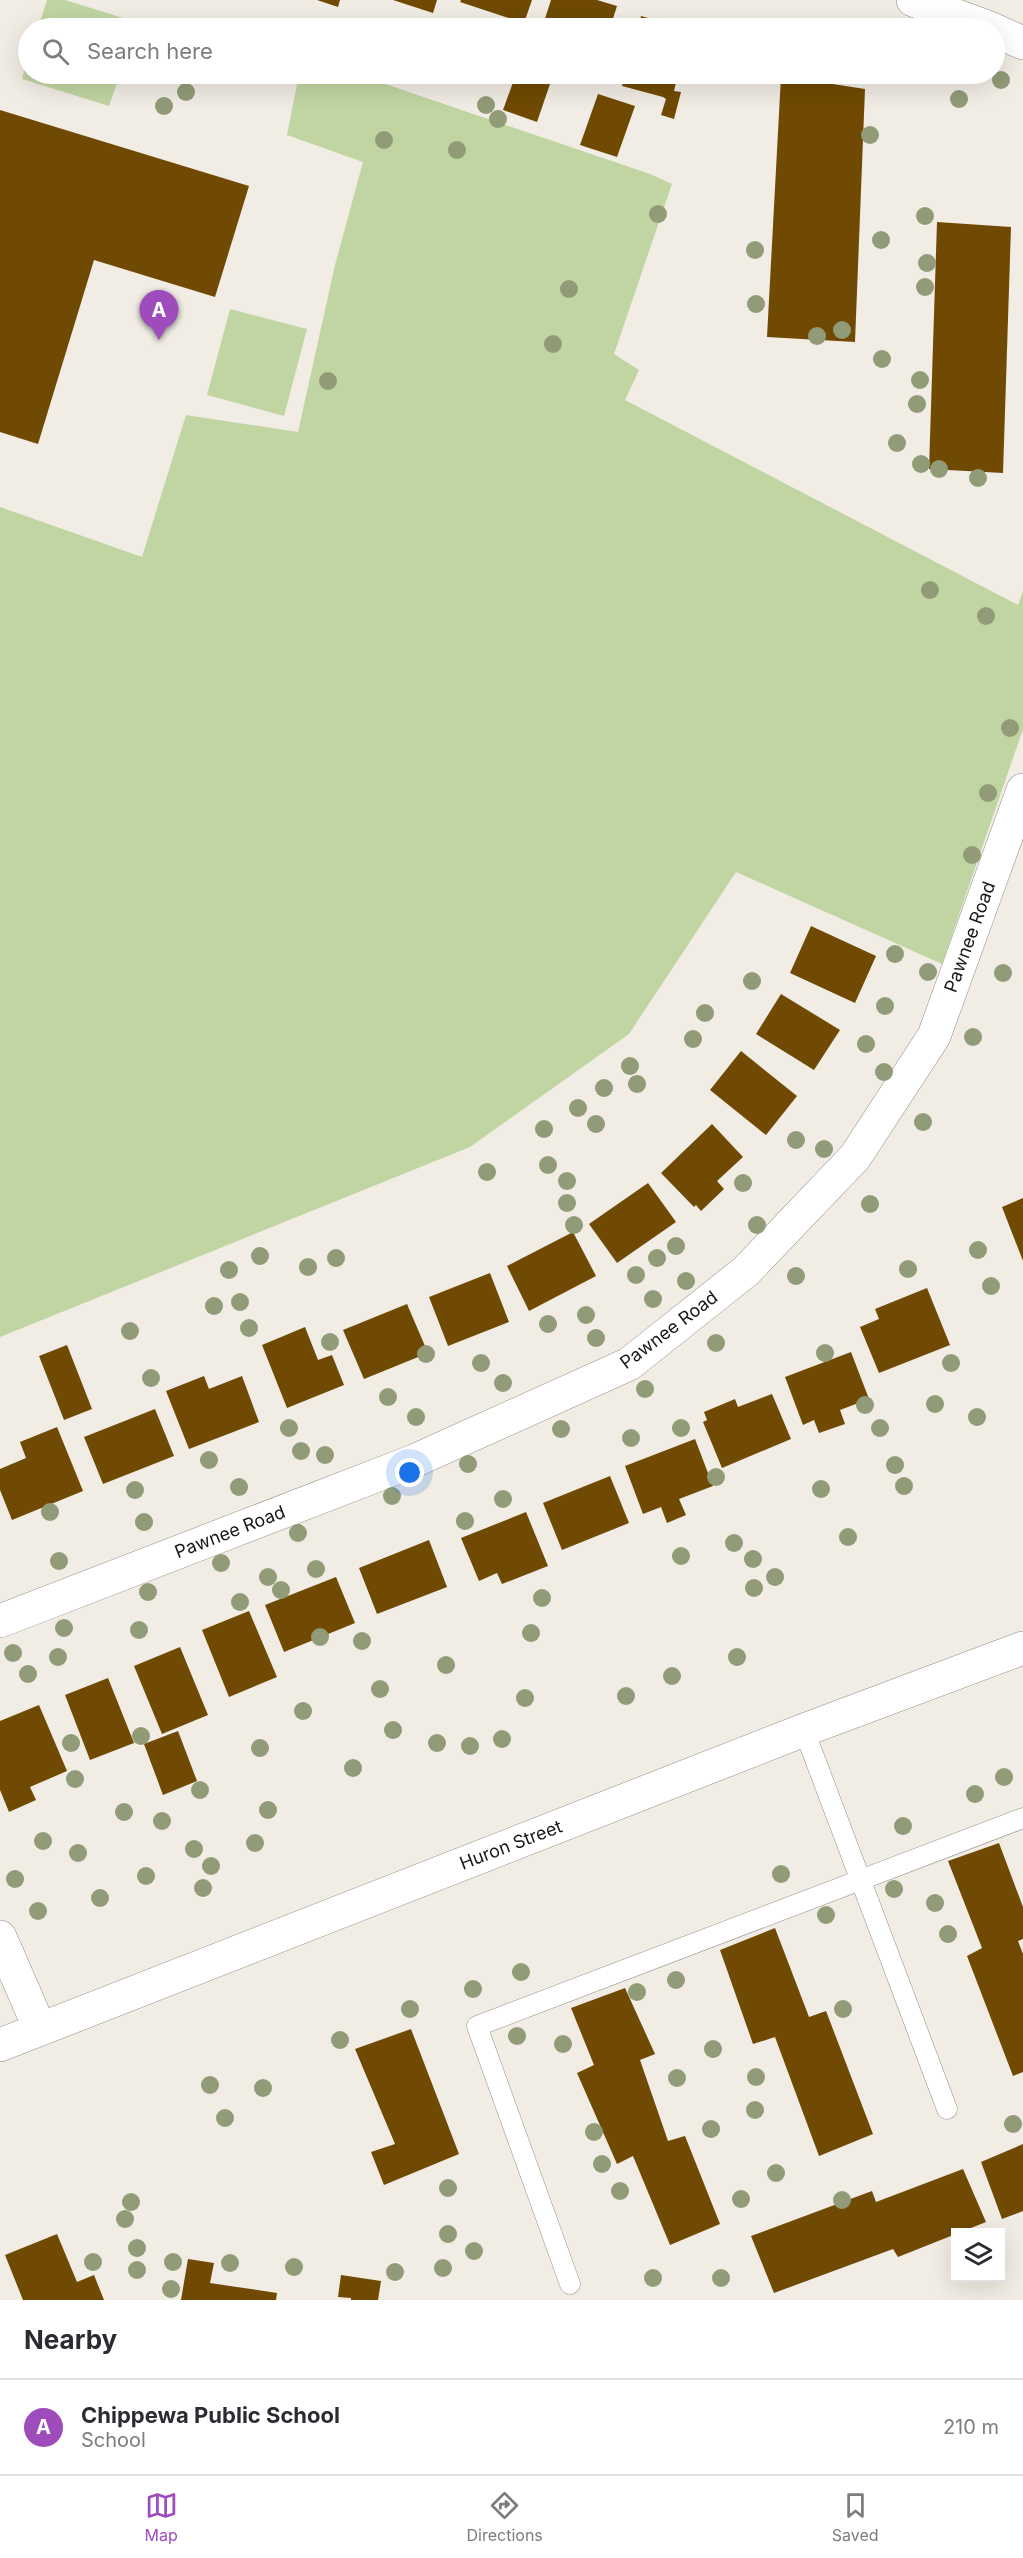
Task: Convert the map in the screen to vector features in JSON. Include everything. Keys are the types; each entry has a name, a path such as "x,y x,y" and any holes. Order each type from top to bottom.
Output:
{"street":[{"path":"913,0 962,18"},
{"path":"1005,35 1023,43"},
{"name":"Pawnee Road","path":"0,1621 414,1461 629,1364 746,1271 855,1157 934,1036 1023,790"},
{"name":"Huron Street","path":"0,2045 804,1730 1023,1648"},
{"path":"0,1937 40,2030"}],"lane":[{"path":"804,1730 946,2109"},
{"path":"570,2284 477,2026 1023,1818"}],"green space":[{"path":"47,0 65,0 123,18 41,18"},
{"path":"38,84 117,84 109,106"},
{"path":"297,84 385,84 650,174 672,184 614,354 639,370 625,400 1018,605 1023,591 1023,729 942,964 736,872 629,1034 470,1147 0,1337 0,507 142,557 186,415 298,432 335,265 363,162 287,135"},
{"path":"230,309 307,329 284,416 207,395"}],"building":[{"path":"317,0 340,0 338,7"},
{"path":"393,0 437,0 433,13"},
{"path":"461,0 532,0 526,18 509,18 460,2"},
{"path":"551,0 597,0 617,6 613,18 545,18"},
{"path":"512,84 550,84 537,122 503,110"},
{"path":"622,84 676,84 674,91 681,92 674,119 661,115 666,99 663,97 622,86"},
{"path":"781,84 833,84 865,89 855,342 767,337"},
{"path":"598,94 635,106 617,157 580,145"},
{"path":"0,110 249,186 215,297 94,260 38,444 0,432"},
{"path":"937,222 1011,227 1003,473 929,469"},
{"path":"811,926 876,956 855,1003 790,973"},
{"path":"781,994 840,1030 814,1070 756,1034"},
{"path":"741,1051 797,1096 766,1135 710,1090"},
{"path":"712,1124 743,1157 717,1181 724,1189 701,1211 696,1205 694,1207 661,1173"},
{"path":"648,1183 676,1222 617,1263 589,1224"},
{"path":"1023,1198 1023,1261 1002,1207"},
{"path":"573,1232 596,1276 529,1311 507,1266"},
{"path":"490,1273 509,1322 448,1346 429,1297"},
{"path":"927,1288 950,1345 879,1373 860,1327 879,1319 875,1309"},
{"path":"407,1304 428,1353 364,1379 343,1330"},
{"path":"305,1327 318,1360 332,1355 344,1385 287,1408 262,1345"},
{"path":"67,1345 92,1409 64,1420 39,1356"},
{"path":"851,1352 869,1399 840,1410 845,1424 819,1433 814,1420 803,1425 785,1377"},
{"path":"204,1376 209,1389 242,1376 259,1422 189,1449 166,1391"},
{"path":"772,1394 791,1439 722,1468 703,1422 707,1420 704,1412 735,1399 738,1407"},
{"path":"155,1409 174,1456 103,1484 84,1437"},
{"path":"57,1427 83,1491 12,1520 0,1490 0,1469 26,1458 20,1442"},
{"path":"695,1439 713,1486 679,1499 686,1515 667,1523 661,1507 643,1514 625,1466"},
{"path":"610,1476 629,1523 562,1550 543,1503"},
{"path":"526,1512 548,1566 502,1584 497,1573 479,1581 461,1538"},
{"path":"429,1540 447,1587 377,1614 359,1568"},
{"path":"336,1577 355,1623 284,1652 265,1605"},
{"path":"249,1611 277,1677 229,1697 202,1630"},
{"path":"180,1647 208,1715 162,1734 134,1666"},
{"path":"108,1678 134,1743 90,1760 65,1695"},
{"path":"39,1705 67,1771 30,1787 36,1800 9,1812 0,1790 0,1721"},
{"path":"178,1731 197,1781 163,1795 144,1744"},
{"path":"999,1843 1023,1907 1023,1939 1018,1941 1023,1954 1023,2072 1013,2076 967,1956 982,1948 948,1861"},
{"path":"775,1928 809,2017 826,2011 873,2134 819,2156 775,2037 753,2044 720,1950"},
{"path":"625,1988 655,2054 640,2060 668,2141 685,2136 720,2224 670,2245 633,2156 617,2164 577,2073 594,2065 571,2008"},
{"path":"411,2029 459,2154 384,2185 371,2152 395,2144 355,2049"},
{"path":"1023,2144 1023,2211 1002,2219 981,2162"},
{"path":"963,2169 986,2222 971,2228 951,2228 951,2236 898,2257 893,2249 774,2293 751,2236 872,2191 876,2202"},
{"path":"57,2234 77,2282 94,2275 104,2300 23,2300 5,2255"},
{"path":"188,2259 214,2263 210,2283 277,2293 276,2300 181,2300"},
{"path":"341,2275 381,2281 378,2300 351,2300 351,2298 338,2297"}],"place":[{"name":"Chippewa Public School","path":"159,340"}]}
